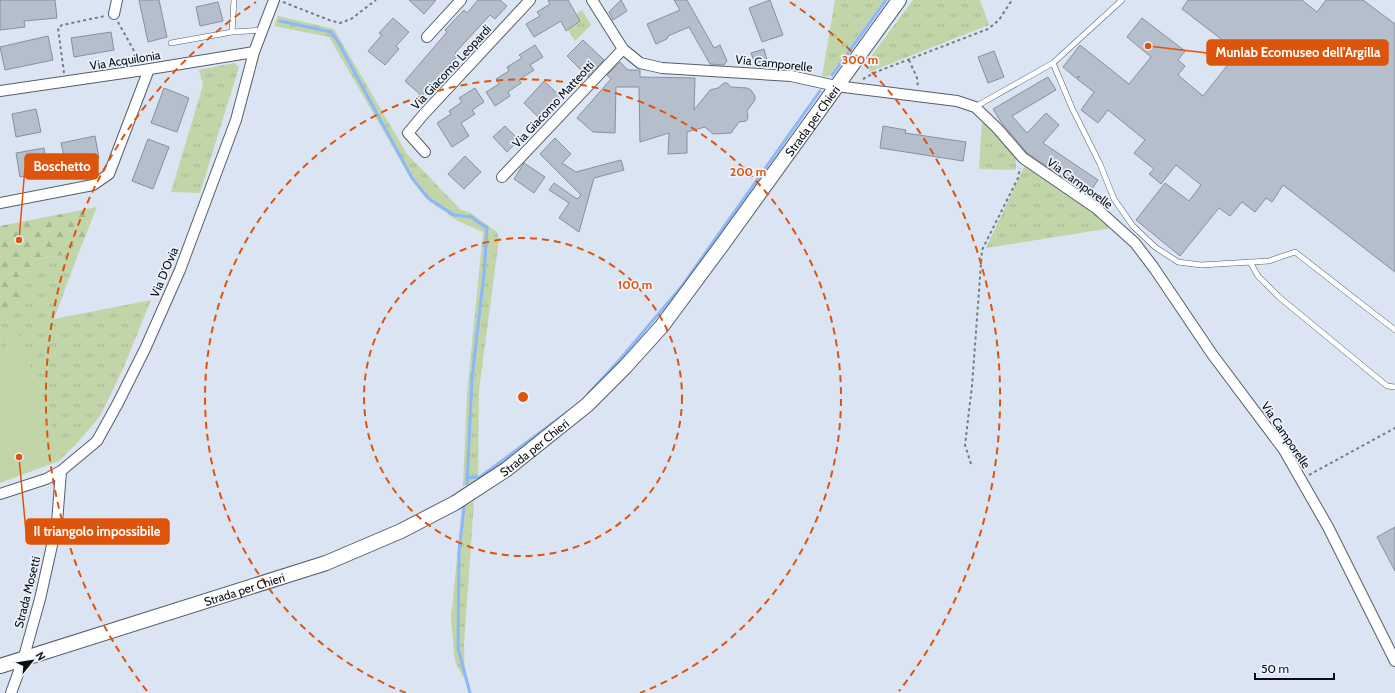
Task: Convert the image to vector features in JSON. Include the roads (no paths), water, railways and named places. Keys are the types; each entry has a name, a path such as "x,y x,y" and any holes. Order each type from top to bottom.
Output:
{"main road":[{"name":"Strada per Chieri","path":"0,666 23,660 326,563 401,531 454,502 507,469 587,405 625,367 662,326 841,86 899,0"}],"street":[{"path":"114,14 117,0"},
{"name":"Via D'Ovia","path":"0,494 46,479 61,471 97,441 145,349 180,270 236,120 254,52 274,0"},
{"path":"428,37 461,0"},
{"name":"Via Giacomo Leopardi","path":"425,152 408,133 530,0"},
{"name":"Via Camporelle","path":"592,0 623,49 640,63 662,68 791,76 841,86 957,101 975,107 997,128 1023,158 1096,208 1134,243 1154,268 1212,354 1284,450 1328,527 1395,661"},
{"name":"Via Giacomo Matteotti","path":"502,177 623,49"},
{"name":"Via Acquilonia","path":"0,91 147,70 254,52"},
{"path":"0,203 93,185 109,174 147,70"},
{"name":"Strada Mosetti","path":"10,693 23,660 40,599 56,523 61,471"}],"lane":[{"path":"232,32 234,0"},
{"path":"975,107 1053,63 1122,0"},
{"path":"171,43 232,32 262,30"},
{"path":"1053,63 1072,108 1100,164 1114,199 1133,226 1155,247 1178,262 1201,265 1269,261 1295,252 1395,330"},
{"path":"1250,262 1258,276 1279,297 1387,386 1395,387"}],"waterway":[{"path":"832,75 886,0"},
{"path":"280,21 331,32 337,40 412,178 428,198 454,215 471,217 487,228 484,273 472,379 467,484"},
{"path":"588,394 622,357 682,286 820,91"},
{"path":"467,478 480,477 569,411"},
{"path":"464,507 459,552 458,648 470,693"}],"place":[{"name":"Munlab Ecomuseo dell'Argilla","path":"1148,46"},
{"name":"Boschetto","path":"19,240"},
{"name":"Il triangolo impossibile","path":"19,457"}]}
